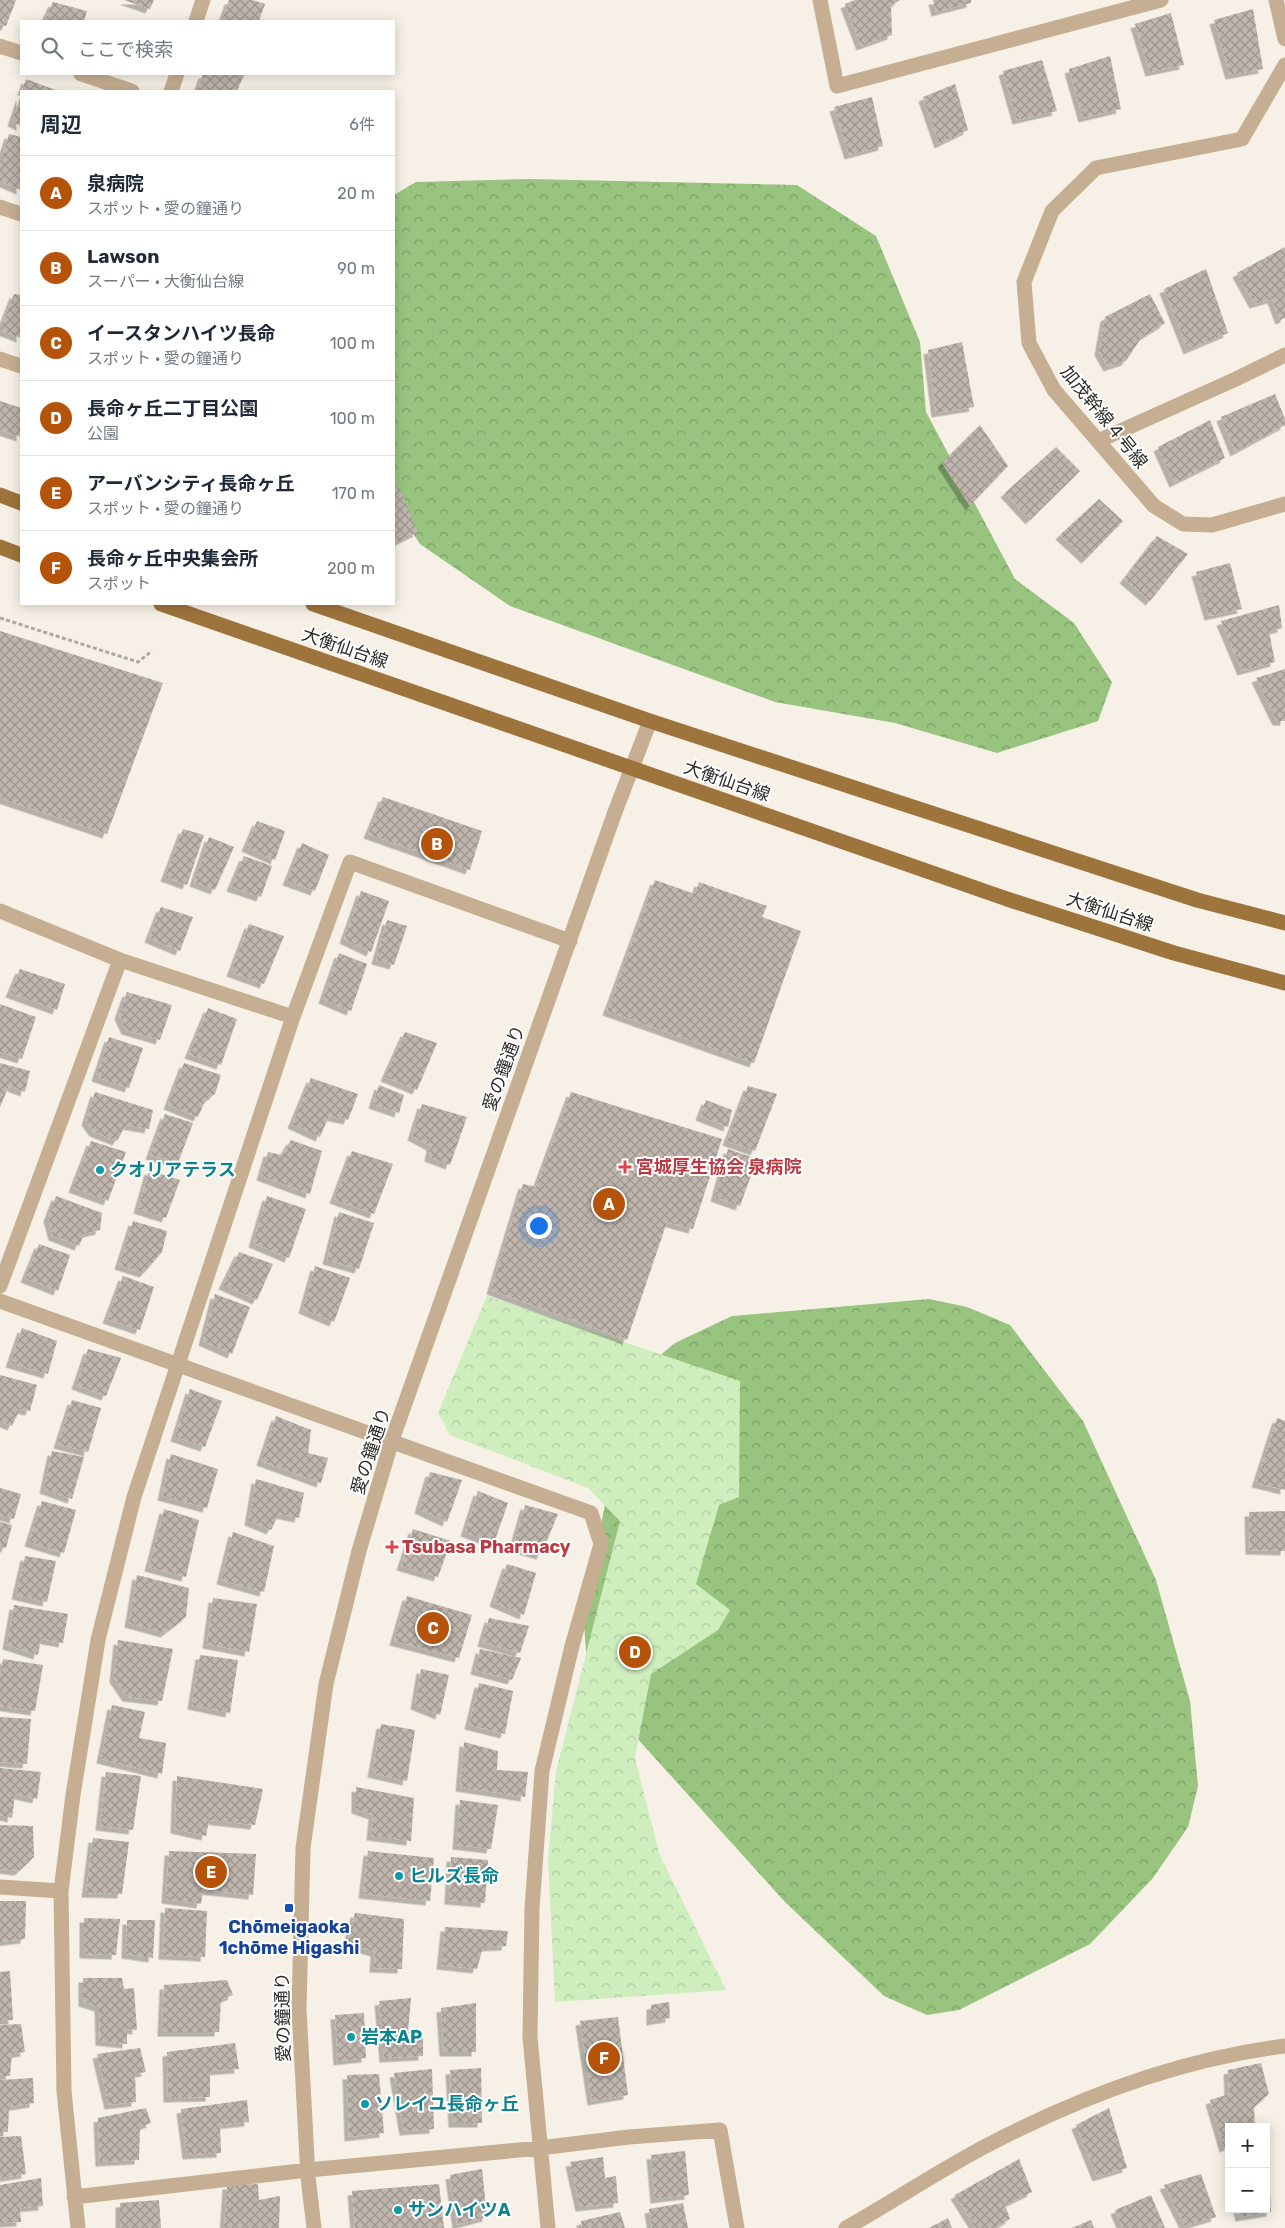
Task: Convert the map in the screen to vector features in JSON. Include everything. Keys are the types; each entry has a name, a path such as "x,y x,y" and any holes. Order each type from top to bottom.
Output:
{"main road":[{"path":"0,495 20,503"},
{"path":"0,547 20,554"},
{"name":"大衡仙台線","path":"164,605 1007,899 1174,953 1285,983"},
{"name":"大衡仙台線","path":"316,605 650,721 1197,900 1285,922"}],"street":[{"path":"196,20 203,0"},
{"path":"820,0 837,86 1161,0"},
{"path":"1276,0 1285,40"},
{"path":"0,46 20,54"},
{"name":"加茂幹線４号線","path":"1285,65 1242,139 1096,168 1052,211 1024,282 1029,343 1054,390 1154,506 1183,524 1212,525 1285,504"},
{"path":"84,75 129,90"},
{"path":"171,90 177,75"},
{"path":"0,207 20,214"},
{"path":"1098,441 1285,355"},
{"path":"0,359 20,366"},
{"name":"愛の鐘通り","path":"314,2228 308,2170 299,2009 303,1848 326,1684 360,1551 392,1440 631,769 650,721"},
{"path":"78,2228 64,2091 61,1891 73,1795 98,1640 134,1497 177,1364 293,1017 350,862 570,941"},
{"path":"0,910 120,960 293,1017"},
{"path":"0,1286 120,960"},
{"path":"0,1301 591,1512 601,1544 572,1646 542,1771 532,1908 530,2037 548,2228"},
{"path":"0,1887 61,1891"},
{"path":"846,2228 984,2147 1076,2103 1155,2074 1249,2050 1285,2046"},
{"path":"74,2196 308,2170 540,2148 629,2137 720,2130 737,2228"}],"path":[{"path":"0,618 138,662 152,652"}],"green space":[{"path":"530,179 797,185 876,236 920,342 926,412 1015,579 1074,623 1112,682 1098,721 997,753 895,723 775,702 510,606 420,544 395,506 395,194 416,182"},
{"path":"487,1296 740,1381 739,1497 719,1505 696,1584 730,1610 718,1630 651,1674 635,1758 659,1853 726,1990 555,2002 548,1859 556,1771 620,1521 588,1488 450,1435 438,1413"},
{"path":"929,1299 967,1307 1010,1325 1083,1421 1156,1580 1190,1701 1198,1786 1188,1827 1153,1878 1090,1944 959,2010 927,2015 884,1996 785,1902 607,1705 587,1662 583,1613 615,1456 652,1362 675,1343 732,1316"}],"building":[{"path":"0,0 16,0 6,26 0,24"},
{"path":"124,0 154,0 150,9"},
{"path":"229,0 253,0 265,4 259,20 222,20"},
{"path":"855,0 900,0 891,6 892,35 861,46 845,4"},
{"path":"933,0 971,0 971,3 936,12"},
{"path":"53,2 87,11 84,20 44,20"},
{"path":"1253,9 1263,69 1230,75 1214,20"},
{"path":"1171,13 1184,65 1150,72 1135,24"},
{"path":"1110,56 1121,109 1083,118 1069,69"},
{"path":"1042,60 1057,111 1017,120 1003,71"},
{"path":"203,75 244,75 237,90 197,90"},
{"path":"26,79 55,90 22,90"},
{"path":"955,84 968,130 939,144 923,97"},
{"path":"872,97 883,146 849,155 834,107"},
{"path":"20,98 20,126 12,122"},
{"path":"9,134 20,137 20,190 0,181 0,162"},
{"path":"1285,247 1285,318 1280,320 1272,299 1254,304 1237,273"},
{"path":"1206,269 1228,333 1188,350 1164,289"},
{"path":"14,294 20,295 20,338 0,330"},
{"path":"1150,294 1165,323 1141,338 1126,361 1108,367 1099,351 1105,317"},
{"path":"962,342 974,407 936,413 928,350"},
{"path":"1275,394 1285,419 1285,425 1235,452 1221,417"},
{"path":"0,401 20,408 20,437 0,430"},
{"path":"1210,420 1225,458 1174,483 1158,447"},
{"path":"980,425 1008,466 970,506 942,463"},
{"path":"1056,447 1080,471 1030,520 1005,493"},
{"path":"399,487 418,532 395,544 395,489"},
{"path":"1099,499 1123,521 1086,559 1060,535"},
{"path":"1157,536 1188,554 1150,601 1124,579"},
{"path":"1230,563 1242,609 1209,616 1196,572"},
{"path":"1279,605 1282,628 1269,631 1275,662 1242,671 1221,621"},
{"path":"0,631 163,683 107,834 0,798"},
{"path":"1285,669 1285,721 1277,721 1256,678"},
{"path":"383,797 482,831 470,870 368,834"},
{"path":"257,821 285,831 275,860 246,847"},
{"path":"183,829 204,835 187,885 165,877"},
{"path":"209,837 234,847 215,890 194,882"},
{"path":"302,843 329,855 315,891 287,881"},
{"path":"244,856 272,866 261,897 231,887"},
{"path":"655,880 695,894 699,882 767,906 762,917 801,931 754,1063 607,1011"},
{"path":"361,891 389,901 371,952 344,939"},
{"path":"161,907 193,917 180,951 149,938"},
{"path":"387,920 407,926 394,965 376,960"},
{"path":"249,924 284,936 264,984 231,972"},
{"path":"339,953 367,964 351,1011 323,999"},
{"path":"20,969 65,984 57,1010 10,993"},
{"path":"127,992 172,1005 160,1040 126,1030 119,1015"},
{"path":"0,1004 36,1017 22,1059 0,1052"},
{"path":"208,1008 237,1019 221,1065 189,1054"},
{"path":"405,1032 437,1043 417,1090 385,1077"},
{"path":"109,1037 143,1048 129,1088 96,1077"},
{"path":"0,1063 30,1071 25,1092 9,1086 0,1107"},
{"path":"184,1063 221,1075 215,1094 205,1101 198,1117 168,1105"},
{"path":"311,1078 358,1094 348,1120 329,1116 320,1137 292,1124"},
{"path":"379,1085 404,1095 399,1113 373,1104"},
{"path":"748,1086 777,1094 755,1151 727,1141"},
{"path":"95,1092 153,1110 149,1129 126,1125 117,1141 94,1132 86,1121"},
{"path":"571,1092 722,1139 693,1229 667,1222 627,1340 491,1290 523,1184 536,1187"},
{"path":"706,1100 732,1110 728,1127 700,1116"},
{"path":"422,1104 467,1117 450,1165 429,1157 431,1146 412,1136"},
{"path":"165,1114 193,1123 178,1163 150,1155"},
{"path":"291,1140 322,1151 310,1194 261,1176 268,1152 282,1155"},
{"name":"クオリアテラス","path":"91,1141 126,1152 108,1201 73,1188"},
{"path":"728,1149 757,1159 740,1206 715,1197"},
{"path":"352,1151 393,1164 374,1214 334,1199"},
{"path":"149,1170 180,1180 166,1218 138,1209"},
{"path":"56,1196 102,1213 100,1230 84,1234 79,1246 53,1236 48,1217"},
{"path":"267,1196 306,1209 289,1258 253,1243"},
{"path":"339,1212 374,1223 359,1269 327,1260"},
{"path":"133,1221 167,1231 162,1252 144,1273 119,1265"},
{"path":"39,1244 70,1255 58,1291 25,1278"},
{"path":"239,1252 273,1264 257,1300 223,1285"},
{"path":"315,1266 350,1278 334,1322 303,1309"},
{"path":"123,1276 154,1287 140,1330 107,1319"},
{"path":"215,1294 250,1307 232,1354 203,1341"},
{"path":"22,1328 57,1341 48,1374 10,1363"},
{"path":"88,1349 121,1358 106,1396 76,1385"},
{"path":"0,1375 37,1385 30,1411 20,1409 12,1426 0,1421"},
{"path":"190,1389 222,1401 205,1447 175,1437"},
{"path":"72,1400 101,1408 88,1452 58,1444"},
{"path":"276,1416 311,1430 308,1453 328,1458 321,1483 261,1461"},
{"path":"1277,1418 1285,1421 1285,1490 1256,1483"},
{"path":"52,1451 84,1457 72,1499 44,1489"},
{"path":"171,1454 218,1469 207,1508 162,1496"},
{"path":"430,1472 462,1480 447,1522 419,1509"},
{"path":"256,1479 304,1493 299,1518 279,1514 271,1530 249,1521"},
{"path":"0,1488 21,1494 14,1519 0,1515"},
{"path":"478,1491 508,1503 494,1543 465,1532"},
{"path":"42,1501 76,1510 64,1553 29,1542"},
{"path":"525,1505 558,1514 541,1555 513,1547"},
{"path":"164,1509 199,1520 186,1577 149,1567"},
{"path":"1285,1511 1285,1551 1250,1550 1249,1512"},
{"path":"0,1522 12,1525 6,1548 0,1547"},
{"path":"413,1529 451,1541 438,1577 401,1566"},
{"path":"233,1532 274,1546 264,1592 221,1580"},
{"path":"25,1556 56,1561 47,1602 16,1595"},
{"path":"507,1564 536,1573 524,1615 494,1602"},
{"path":"137,1575 189,1588 186,1617 165,1633 129,1623"},
{"path":"407,1596 472,1615 459,1658 394,1641"},
{"path":"213,1598 257,1604 249,1652 207,1644"},
{"path":"14,1605 68,1614 63,1643 41,1639 38,1655 7,1645"},
{"path":"489,1618 529,1626 520,1653 482,1642"},
{"path":"118,1640 173,1649 162,1701 127,1697 114,1678"},
{"path":"480,1649 521,1658 512,1680 475,1670"},
{"path":"200,1655 238,1660 230,1713 192,1705"},
{"path":"3,1659 43,1665 35,1711 0,1706 0,1675"},
{"path":"421,1669 449,1675 440,1715 415,1705"},
{"path":"479,1683 513,1691 505,1734 469,1725"},
{"path":"112,1705 145,1712 139,1738 166,1743 162,1774 101,1759"},
{"path":"0,1717 31,1719 27,1764 0,1762"},
{"path":"381,1724 415,1730 407,1781 372,1773"},
{"path":"464,1742 498,1751 497,1770 528,1772 525,1797 460,1787"},
{"path":"0,1768 41,1772 37,1799 15,1794 12,1818 0,1815"},
{"path":"106,1772 141,1776 133,1830 100,1826"},
{"path":"177,1776 263,1789 255,1825 209,1820 206,1836 175,1829"},
{"path":"356,1787 414,1798 411,1841 371,1836 373,1815 356,1809"},
{"path":"460,1800 498,1805 491,1849 457,1845"},
{"path":"0,1825 33,1826 34,1857 19,1871 0,1869"},
{"path":"93,1838 129,1842 122,1894 86,1893"},
{"path":"169,1851 256,1854 253,1895 203,1890 201,1904 166,1899"},
{"name":"ヒルズ長命","path":"368,1851 434,1858 430,1901 363,1894"},
{"path":"451,1857 488,1860 485,1903 449,1900"},
{"path":"0,1901 26,1901 25,1939 0,1942"},
{"path":"165,1908 207,1911 205,1957 163,1955"},
{"path":"355,1913 404,1919 402,1969 374,1968 375,1952 347,1944"},
{"path":"84,1918 120,1919 116,1955 84,1954"},
{"path":"127,1920 155,1920 153,1958 126,1954"},
{"path":"445,1927 508,1931 506,1946 483,1947 477,1969 441,1965"},
{"path":"10,1971 13,2020 0,2020 0,1972"},
{"path":"83,1978 122,1978 124,1989 134,1988 137,2030 127,2029 127,2044 100,2041 99,2007 83,2002"},
{"path":"227,1980 233,1995 221,2000 219,2032 162,2032 164,1985"},
{"path":"411,1998 408,2032 423,2030 423,2056 384,2058 379,2001"},
{"path":"669,2002 670,2018 651,2021 651,2005"},
{"path":"476,2003 476,2052 444,2052 441,2008"},
{"name":"岩本AP","path":"364,2013 366,2058 338,2061 335,2015"},
{"path":"618,2017 628,2095 592,2101 580,2021"},
{"path":"21,2024 25,2052 12,2054 10,2076 0,2076 0,2025"},
{"path":"235,2043 239,2069 210,2071 210,2097 168,2098 167,2052"},
{"path":"140,2048 146,2072 135,2074 136,2102 109,2105 97,2054"},
{"path":"1261,2063 1269,2094 1254,2107 1255,2123 1225,2123 1224,2148 1210,2100 1229,2094 1228,2070"},
{"path":"481,2068 482,2123 453,2123 450,2070"},
{"path":"432,2069 434,2129 404,2131 394,2073"},
{"name":"ソレイユ長命ヶ丘","path":"379,2074 384,2133 349,2137 347,2075"},
{"path":"33,2078 34,2103 9,2107 8,2132 0,2132 0,2080"},
{"path":"247,2100 249,2122 220,2125 221,2153 187,2155 181,2109"},
{"path":"146,2108 151,2123 140,2127 139,2160 100,2162 98,2118"},
{"path":"1109,2108 1127,2168 1097,2177 1076,2125"},
{"path":"21,2136 26,2174 0,2178 0,2137"},
{"path":"685,2151 689,2195 655,2199 651,2155"},
{"path":"603,2157 605,2178 616,2176 618,2203 580,2207 570,2162"},
{"path":"1019,2159 1032,2192 1005,2205 1010,2219 995,2228 976,2228 955,2195"},
{"path":"482,2169 487,2217 457,2225 450,2175"},
{"path":"1201,2174 1216,2217 1185,2226 1164,2185"},
{"path":"41,2178 43,2206 20,2208 21,2222 0,2223 0,2185"},
{"path":"258,2184 259,2200 280,2196 279,2228 224,2228 227,2185"},
{"name":"サンハイツA","path":"439,2184 444,2228 355,2228 352,2191"},
{"path":"1151,2195 1165,2228 1123,2228 1115,2210"},
{"path":"159,2200 161,2228 120,2228 120,2203"},
{"path":"683,2203 688,2228 652,2228 649,2209"},
{"path":"620,2212 625,2228 582,2228 581,2221"},
{"path":"1239,2213 1265,2213 1240,2217"},
{"path":"948,2218 952,2228 929,2228"},
{"path":"1091,2220 1094,2228 1072,2228"}],"place":[{"name":"Lawson","path":"437,844"},
{"name":"宮城厚生協会 泉病院","path":"625,1167"},
{"name":"クオリアテラス","path":"100,1170"},
{"name":"泉病院","path":"609,1204"},
{"name":"Tsubasa Pharmacy","path":"392,1547"},
{"name":"イースタンハイツ長命","path":"433,1628"},
{"name":"長命ヶ丘二丁目公園","path":"635,1652"},
{"name":"アーバンシティ長命ヶ丘","path":"211,1872"},
{"name":"ヒルズ長命","path":"399,1876"},
{"name":"Chōmeigaoka 1chōme Higashi","path":"289,1908"},
{"name":"岩本AP","path":"351,2037"},
{"name":"長命ヶ丘中央集会所","path":"604,2058"},
{"name":"ソレイユ長命ヶ丘","path":"365,2104"},
{"name":"サンハイツA","path":"398,2210"}]}
